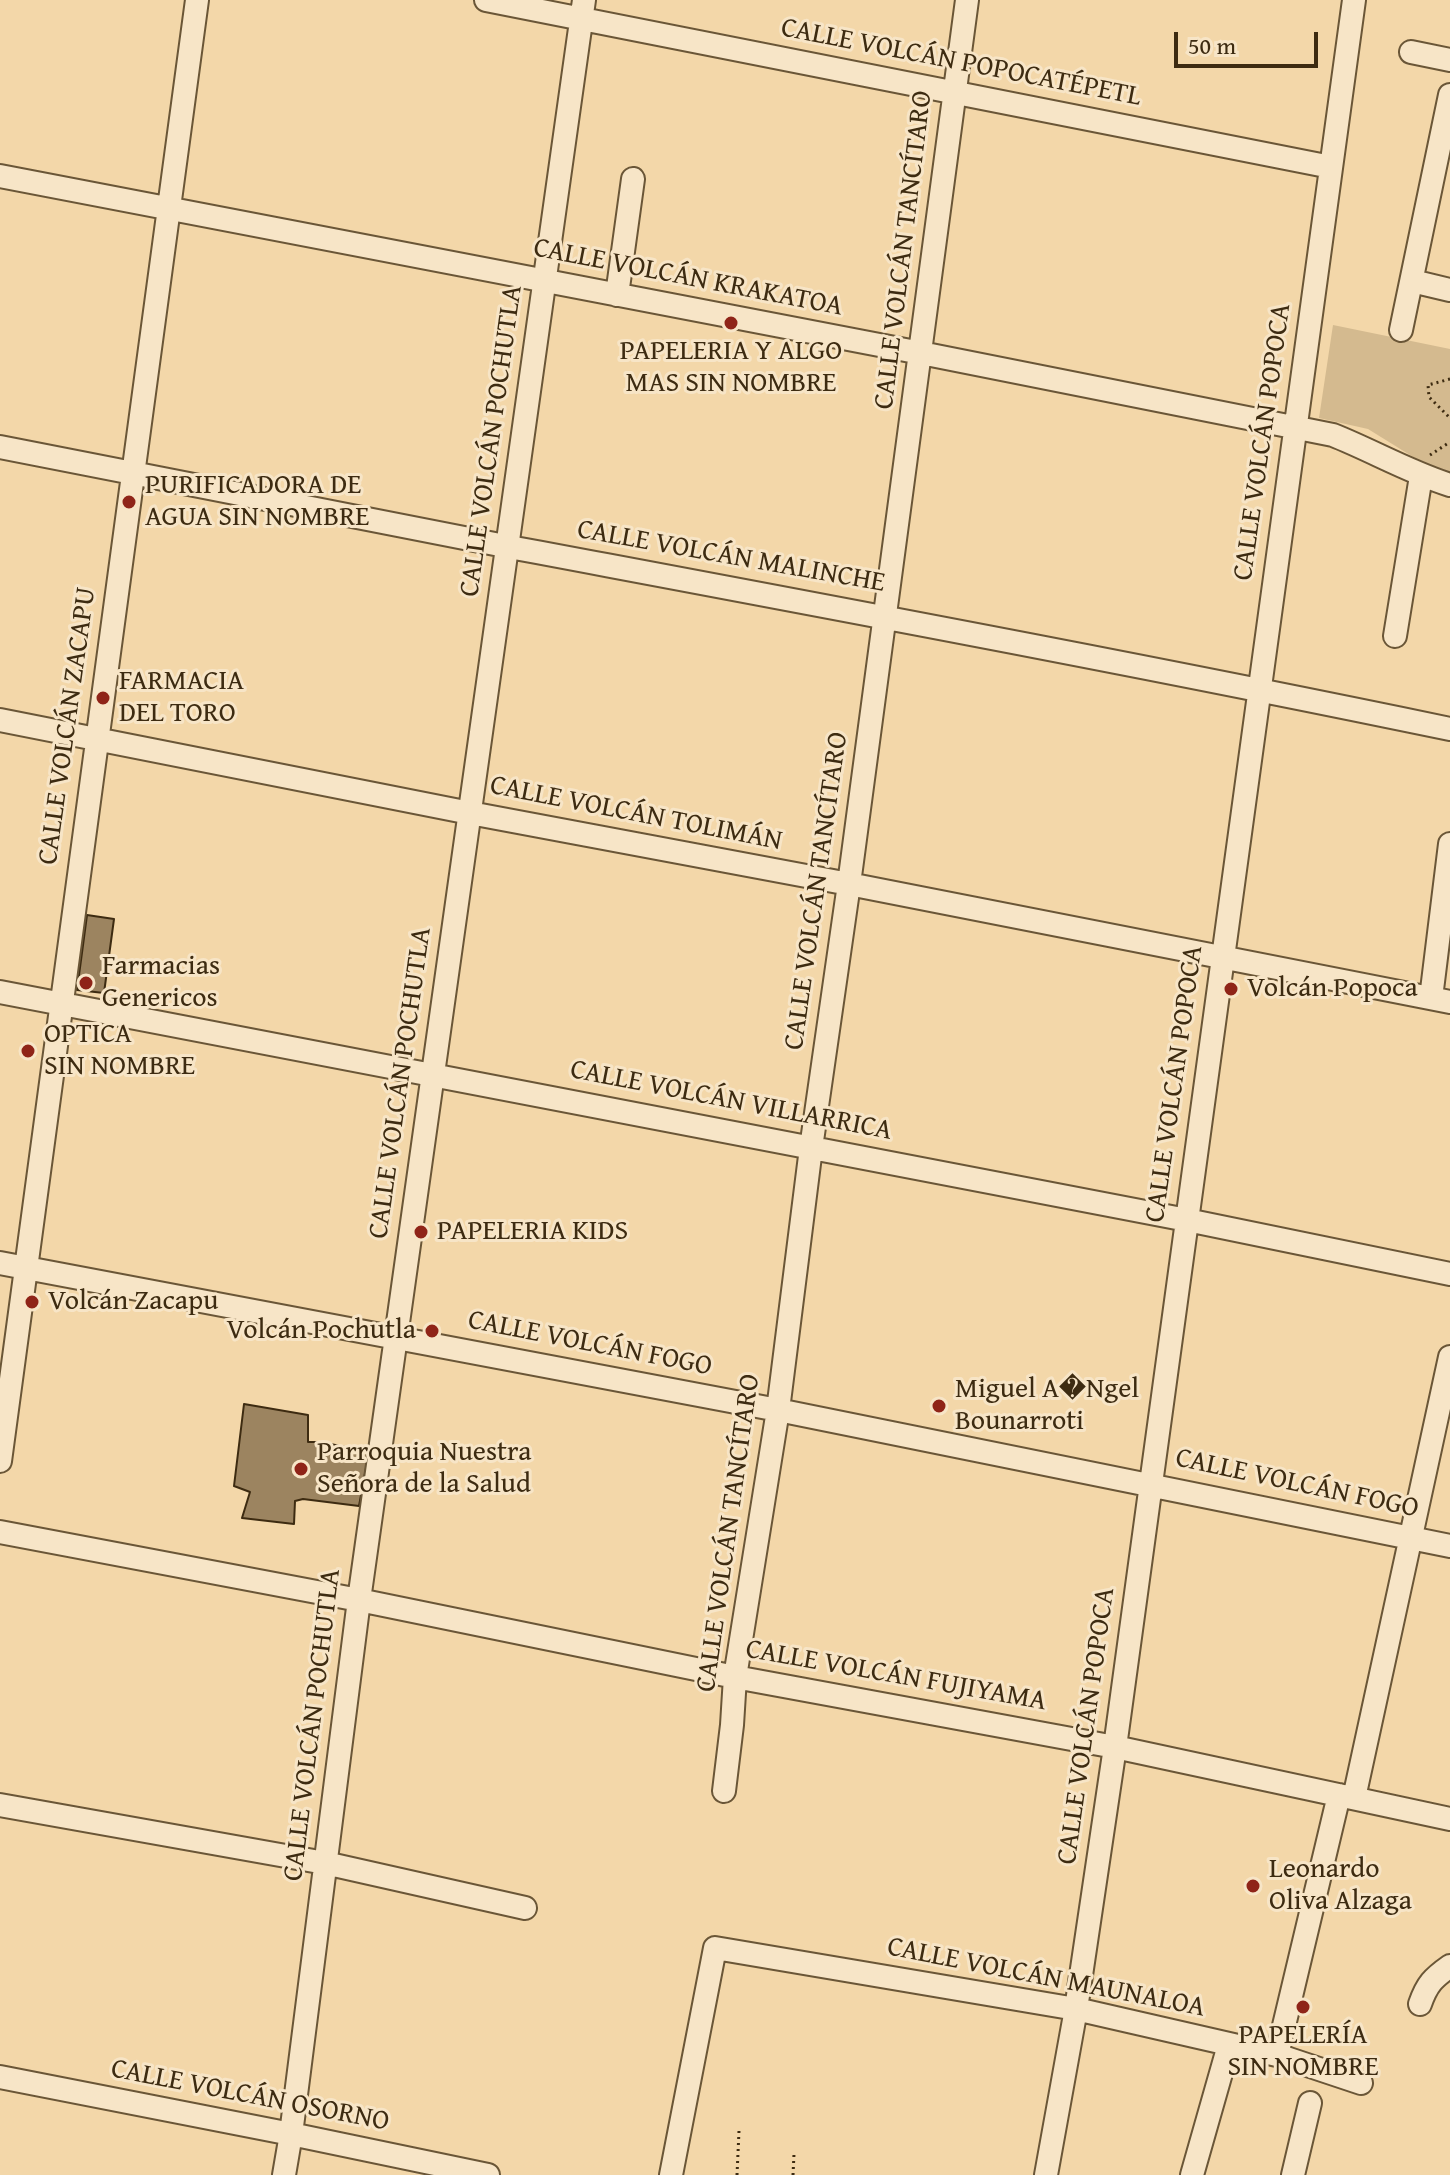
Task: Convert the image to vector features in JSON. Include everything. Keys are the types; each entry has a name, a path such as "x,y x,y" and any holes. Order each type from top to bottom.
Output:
{"street":[{"name":"CALLE VOLCÁN ZACAPU","path":"0,1461 197,0"},
{"name":"CALLE VOLCÁN POPOCATÉPETL","path":"486,0 582,9 955,92 1331,167"},
{"name":"CALLE VOLCÁN TANCÍTARO","path":"724,1791 735,1677 778,1410 967,0"},
{"name":"CALLE VOLCÁN POPOCA","path":"1046,2175 1076,2009 1115,1747 1354,0"},
{"name":"CALLE VOLCÁN POCHUTLA","path":"284,2175 359,1600 582,9"},
{"path":"1411,52 1450,60"},
{"path":"1401,330 1442,174 1450,95"},
{"name":"CALLE VOLCÁN KRAKATOA","path":"0,176 1333,435 1421,476 1450,485"},
{"path":"617,295 633,179"},
{"path":"1412,281 1450,290"},
{"name":"CALLE VOLCÁN MALINCHE","path":"0,447 885,616 1450,729"},
{"path":"1395,636 1421,476"},
{"name":"CALLE VOLCÁN TOLIMÁN","path":"0,720 1440,1000"},
{"path":"1440,1000 1450,844"},
{"name":"CALLE VOLCÁN VILLARRICA","path":"0,992 1187,1220 1450,1274"},
{"name":"CALLE VOLCÁN FOGO","path":"0,1263 778,1410 1450,1546"},
{"path":"1277,2055 1347,1796 1411,1538 1450,1357"},
{"name":"CALLE VOLCÁN FUJIYAMA","path":"0,1532 359,1600 735,1677 1115,1747 1450,1819"},
{"path":"0,1805 325,1863 525,1908"},
{"name":"CALLE VOLCÁN MAUNALOA","path":"671,2175 715,1948 1076,2009 1277,2055 1361,2083"},
{"path":"1420,2004 1434,1977 1450,1966"},
{"path":"1192,2175 1229,2045"},
{"name":"CALLE VOLCÁN OSORNO","path":"0,2077 488,2175"},
{"path":"1293,2175 1310,2103"}],"path":[{"path":"1450,379 1428,385 1429,397 1450,418"},
{"path":"737,2175 739,2131"},
{"path":"793,2175 794,2154"}],"shaded area":[{"path":"1333,325 1450,349 1450,474 1431,468 1368,429 1319,418"}],"building":[{"path":"87,915 114,919 104,993 77,990"},
{"name":"Parroquia Nuestra Señora de la Salud","path":"244,1404 308,1415 308,1442 369,1452 359,1506 303,1499 295,1501 294,1524 242,1518 250,1492 234,1486"}],"place":[{"name":"PAPELERIA Y ALGO MAS SIN NOMBRE","path":"731,323"},
{"name":"PURIFICADORA DE AGUA SIN NOMBRE","path":"129,502"},
{"name":"FARMACIA DEL TORO","path":"103,698"},
{"name":"Farmacias Genericos","path":"86,983"},
{"name":"Volcán Popoca","path":"1231,989"},
{"name":"OPTICA SIN NOMBRE","path":"28,1051"},
{"name":"PAPELERIA KIDS","path":"421,1232"},
{"name":"Volcán Zacapu","path":"32,1302"},
{"name":"Volcán Pochutla","path":"432,1331"},
{"name":"Miguel A�Ngel Bounarroti","path":"939,1406"},
{"name":"Parroquia Nuestra Señora de la Salud","path":"301,1469"},
{"name":"Leonardo Oliva Alzaga","path":"1253,1886"},
{"name":"PAPELERÍA SIN NOMBRE","path":"1303,2007"}]}
